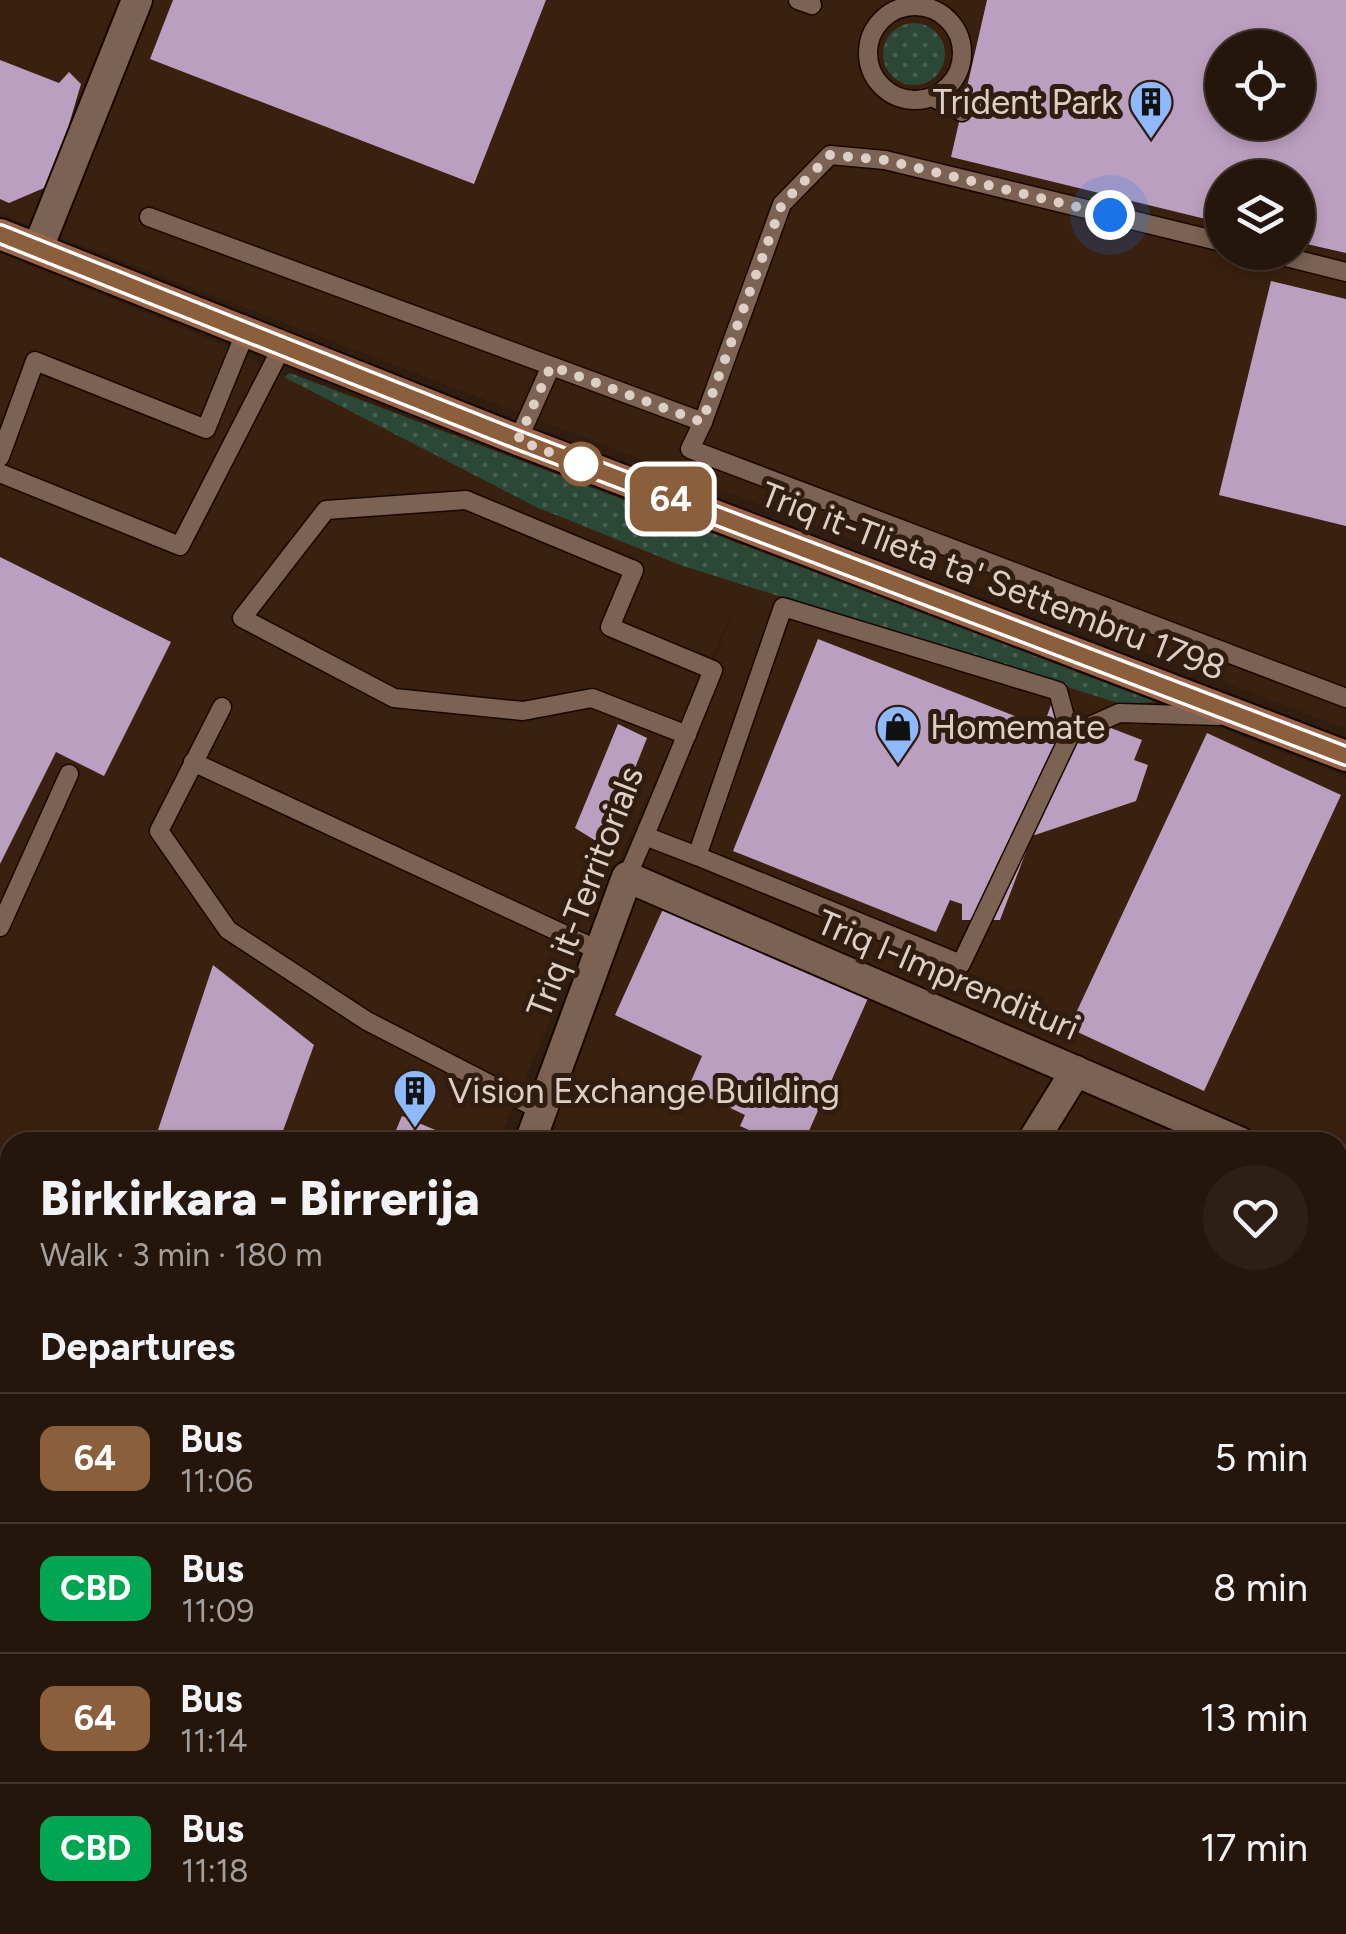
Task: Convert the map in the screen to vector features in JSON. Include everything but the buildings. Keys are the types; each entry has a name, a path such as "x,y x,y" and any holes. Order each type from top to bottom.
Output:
{"street":[{"path":"38,248 136,0"},
{"name":"Triq it-Tlieta ta' Settembru 1798","path":"0,234 518,440 1346,756"},
{"name":"Triq it-Territorials","path":"534,1132 626,877"},
{"name":"Triq l-Imprendituri","path":"626,877 1216,1132"},
{"path":"1038,1132 1076,1071"}],"lane":[{"path":"934,98 967,64 963,49 951,22 924,6 907,3 880,22 871,36 870,68 877,82 904,100 934,98 962,112"},
{"path":"1205,238 885,160 830,155 782,204 690,449 1346,698"},
{"path":"149,217 702,422"},
{"path":"1315,264 1346,272"},
{"path":"0,457 35,361 206,429 246,331"},
{"path":"0,473 180,546 282,348"},
{"path":"518,440 551,366"},
{"name":"Triq it-Territorials","path":"626,877 714,670 610,627 634,570 466,500 326,510 242,618 394,698 523,710 592,698 686,735"},
{"path":"697,856 782,607 1058,691 1070,735"},
{"path":"222,707 159,831 228,930 366,1021 542,1110"},
{"path":"645,836 961,964 1070,735 1119,713 1250,717"},
{"path":"193,762 600,951"},
{"path":"0,926 69,774"}],"shaded area":[{"path":"0,0 1346,0 1346,729 0,214"},
{"path":"0,253 224,345 536,507 680,565 1121,704 1156,702 1346,777 1346,1132 530,1132 734,609 621,855 502,1132 0,1132"}],"green space":[{"path":"914,23 936,32 945,54 936,76 914,85 892,76 883,54 892,32"},
{"path":"290,373 1156,702 1121,704 680,565 536,507 284,377"}],"bus line":[{"name":"64","path":"0,234 518,440 1346,756"}],"place":[{"name":"Trident Park","path":"1151,140"},
{"name":"Homemate","path":"898,765"},
{"name":"Vision Exchange Building","path":"415,1129"}],"route":[{"path":"581,464 590,468 518,440 551,366 702,422 782,204 830,155 885,160 1110,215"}]}
